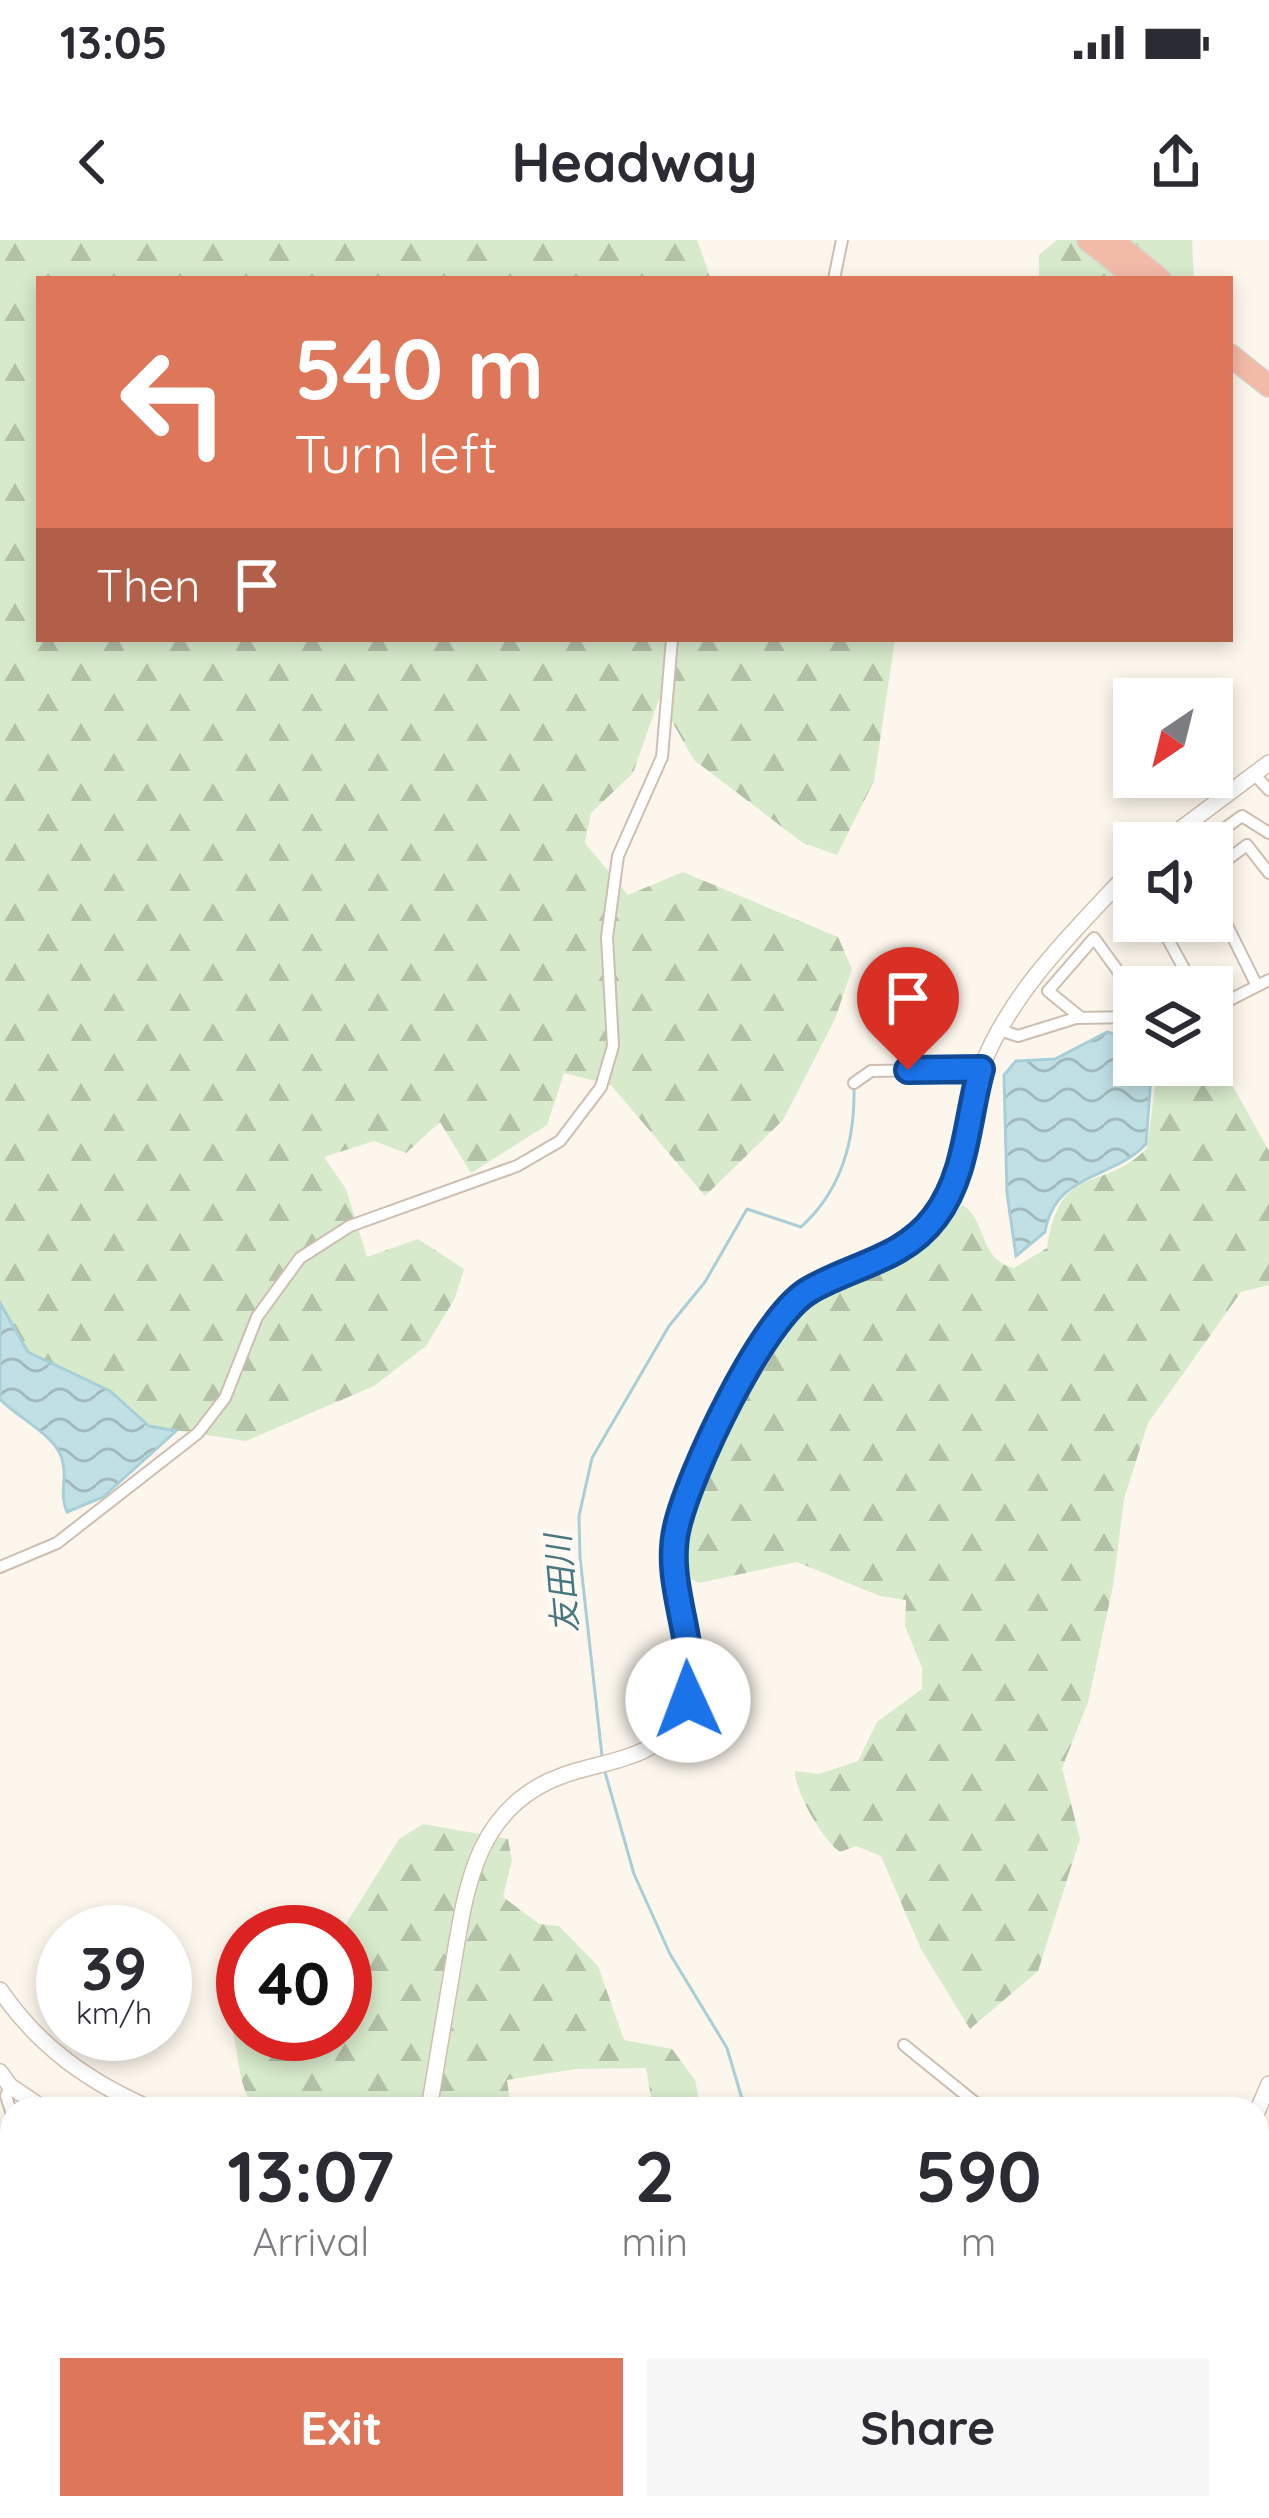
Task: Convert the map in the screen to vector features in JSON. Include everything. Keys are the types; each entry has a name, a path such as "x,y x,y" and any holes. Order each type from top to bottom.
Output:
{"highway":[{"path":"1088,240 1133,276"},
{"path":"1112,240 1156,276"},
{"path":"1233,339 1269,368"},
{"path":"1233,357 1269,386"}],"street":[{"path":"835,276 842,240"},
{"path":"0,1567 57,1543 199,1432 225,1398 257,1317 300,1258 350,1226 517,1166 560,1141 602,1087 613,1046 607,937 618,856 662,758 672,642"},
{"path":"1189,822 1269,763"},
{"path":"1254,774 1269,790"},
{"path":"1233,822 1242,816 1269,832"},
{"path":"1233,855 1247,845 1269,873"},
{"path":"431,2097 465,1881 482,1840 524,1794 561,1776 636,1756 658,1743 681,1718 688,1700 691,1662 675,1578 674,1543 694,1482 760,1342 783,1311 808,1291 898,1250 938,1214 960,1166 981,1069 1000,1030 1040,973 1113,891"},
{"path":"1233,931 1263,983 1233,998"},
{"path":"1080,1017 1048,991 1094,938 1114,966"},
{"path":"1000,1030 1018,1036 1080,1017 1113,1017"},
{"path":"854,1083 871,1071 981,1069"},
{"path":"0,1990 56,2055 126,2097"},
{"path":"904,2045 967,2097"}],"green space":[{"path":"0,240 697,240 709,276 36,276 36,642 895,642 874,781 837,855 803,843 694,760 659,699 633,773 591,813 585,843 628,895 683,872 838,937 852,969 835,1019 783,1120 705,1196 611,1085 564,1073 547,1125 471,1173 440,1122 406,1153 374,1141 324,1157 346,1189 367,1257 418,1239 464,1269 455,1298 426,1346 374,1386 246,1441 149,1426 110,1391 28,1352 0,1303"},
{"path":"1057,240 1192,240 1194,276 1039,276 1039,255"},
{"path":"1233,1086 1269,1151 1269,1285 1241,1292 1148,1423 1124,1499 1113,1586 1088,1702 1062,1768 1080,1839 1038,1971 970,2029 921,1949 881,1856 856,1846 840,1852 833,1846 796,1780 795,1771 819,1774 858,1761 877,1722 922,1689 922,1668 905,1626 906,1600 880,1596 797,1562 699,1583 685,1576 688,1531 703,1485 763,1351 792,1311 879,1271 963,1205 1002,1263 1014,1268 1047,1248 1053,1220 1073,1190 1130,1162 1147,1148 1155,1087"},
{"path":"423,1824 508,1839 512,1860 503,1897 539,1924 559,1926 598,1966 624,2040 672,2049 695,2080 699,2097 651,2097 646,2068 576,2069 507,2080 509,2097 249,2097 238,2061 372,2061 372,1905 358,1905 399,1839"}],"water":[{"path":"1107,1032 1113,1034 1113,1086 1150,1086 1146,1144 1072,1187 1051,1212 1045,1232 1016,1256 1007,1193 1004,1075 1016,1061 1055,1059"},
{"path":"0,1303 28,1352 110,1391 149,1426 176,1431 103,1497 67,1512 60,1453 0,1399"}],"waterway":[{"name":"友田川","path":"602,1756 580,1557 579,1516 592,1458 669,1326 705,1282 747,1209 801,1227 826,1198 848,1146 854,1088"},
{"name":"友田川","path":"605,1772 634,1874 670,1954 727,2048 741,2097"}],"route":[{"path":"688,1700 691,1662 675,1578 677,1526 760,1342 783,1311 808,1291 898,1250 926,1228 949,1195 960,1166 981,1069 908,1070"}]}
